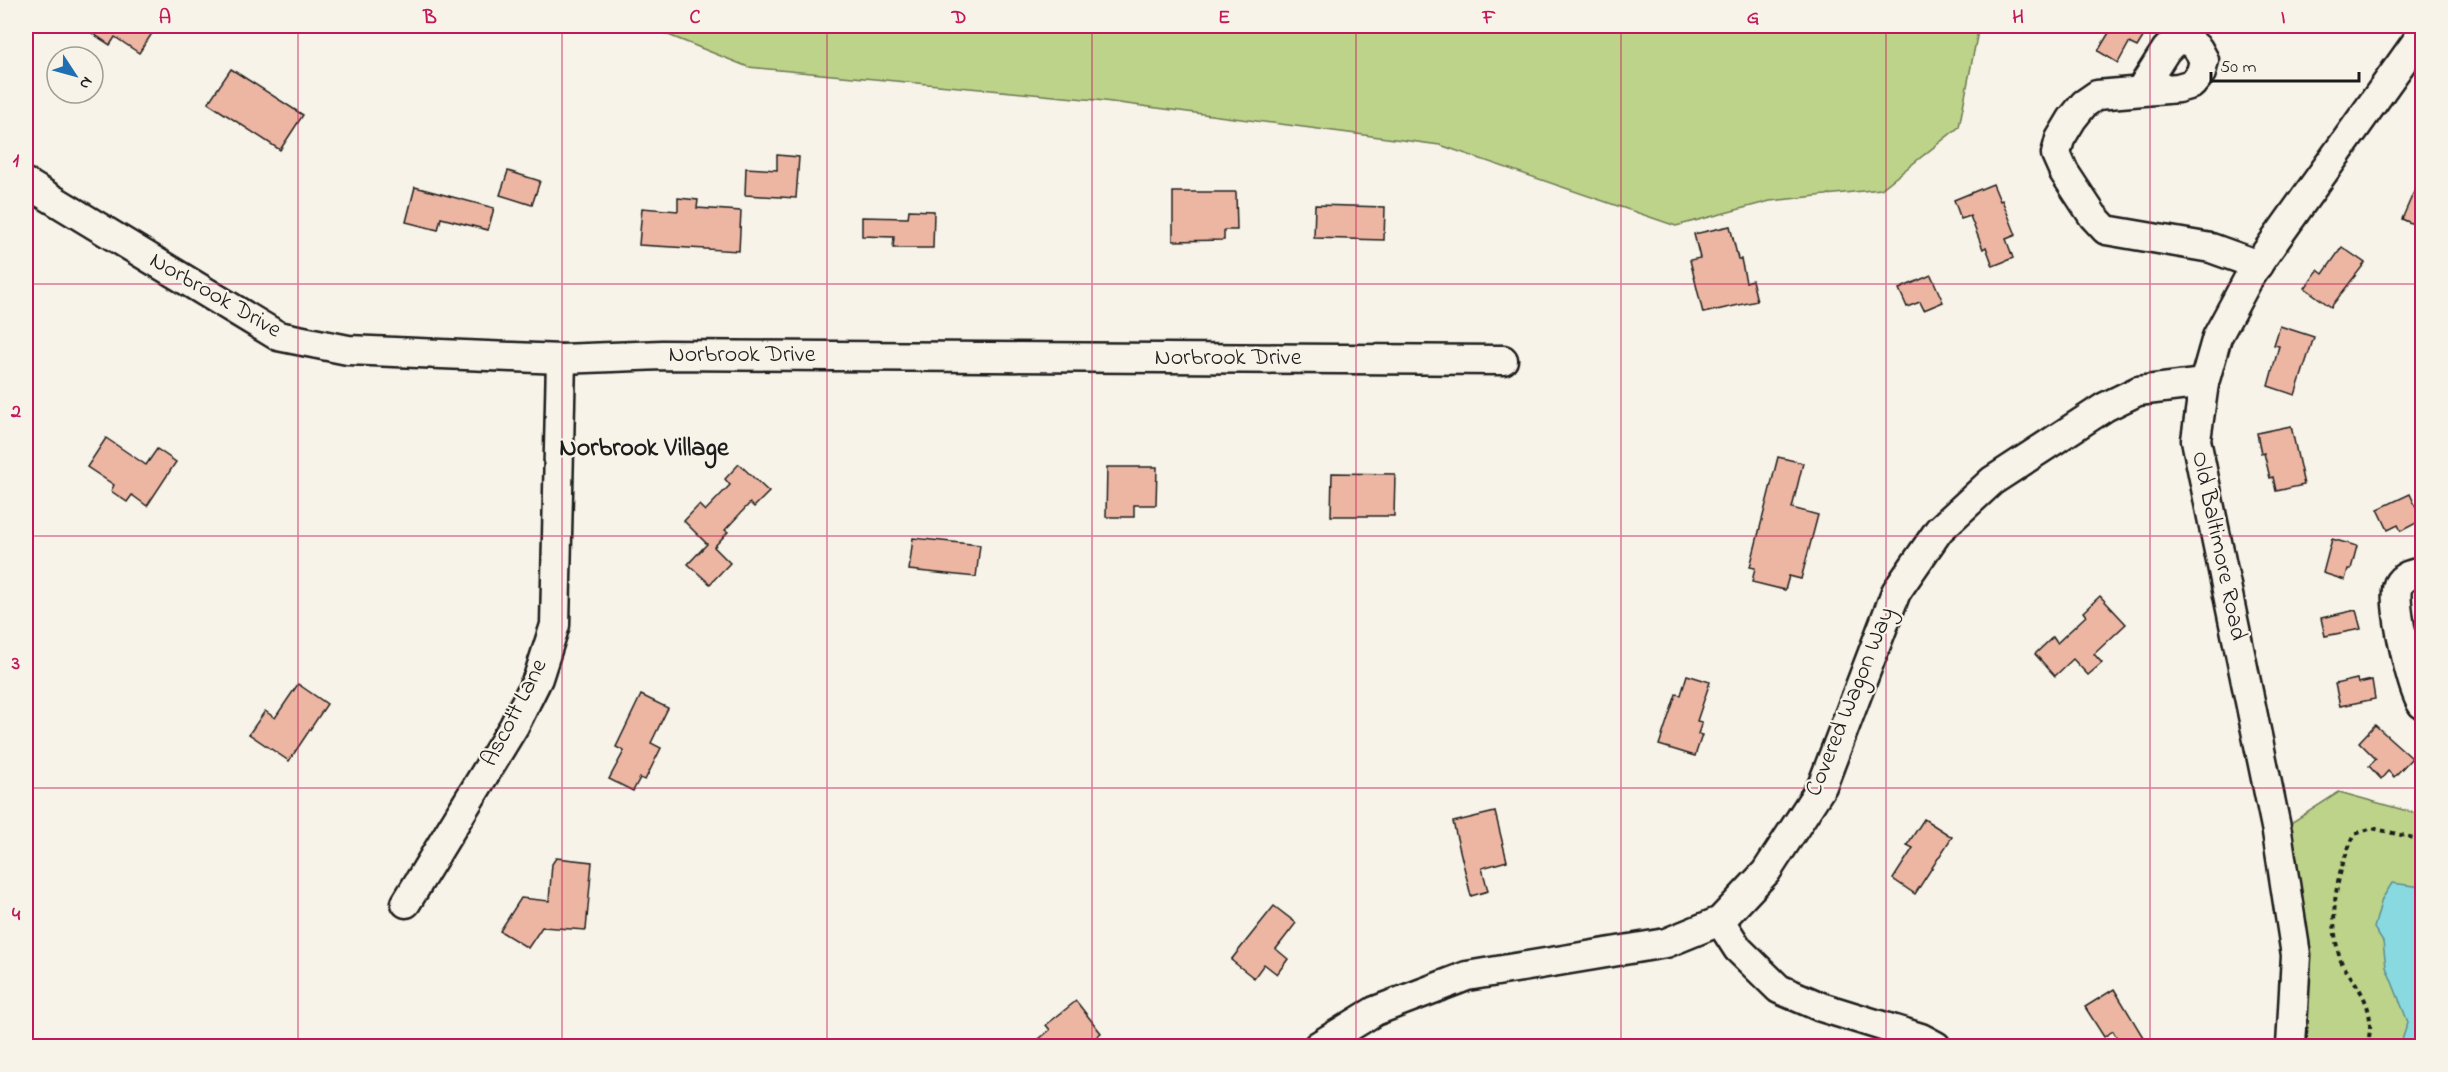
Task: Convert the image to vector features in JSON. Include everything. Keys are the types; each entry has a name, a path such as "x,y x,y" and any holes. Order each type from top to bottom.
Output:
{"street":[{"name":"Old Baltimore Road","path":"2291,1047 2296,955 2277,832 2196,440 2204,383 2217,338 2258,265 2422,34"},
{"path":"2140,91 2097,95 2084,104 2060,140 2056,154 2064,171 2093,216 2106,230 2211,248 2258,265"},
{"name":"Norbrook Drive","path":"26,183 278,336 348,350 561,359 683,355 1503,360"},
{"name":"Ascott Lane","path":"406,903 514,726 538,678 555,625 561,359"},
{"name":"Covered Wagon Way","path":"1318,1047 1375,1011 1467,975 1666,943 1720,921 1766,872 1822,786 1896,592 1939,530 1992,481 2105,407 2138,391 2204,383"},
{"path":"2422,572 2404,578 2399,584 2396,595 2397,614 2413,680 2422,704"},
{"path":"1720,921 1738,949 1779,988 1821,1007 1921,1038 1936,1047"}],"path":[{"path":"2367,1047 2372,1029 2369,1010 2342,962 2334,921 2334,898 2348,849 2355,834 2372,828 2422,840"}],"green space":[{"path":"646,26 1979,26 1959,127 1881,189 1770,201 1676,226 1440,145 1096,100 748,67"},
{"path":"2339,792 2422,815 2422,1046 2291,1046 2277,832"}],"water":[{"path":"2392,883 2422,887 2422,1046 2400,1046 2408,1022 2386,967 2383,942 2374,928 2382,899"}],"building":[{"path":"81,26 157,26 139,53 115,37 110,45"},
{"path":"2100,26 2150,26 2137,47 2129,43 2118,63 2098,51 2110,31"},
{"path":"231,69 303,115 280,150 208,103"},
{"path":"777,155 799,157 796,198 745,195 746,168 777,170"},
{"path":"508,171 540,181 532,205 500,195"},
{"path":"2422,173 2422,228 2402,219"},
{"path":"1993,184 2016,235 2006,239 2013,258 1993,266 1986,247 1983,249 1970,216 1961,219 1954,200"},
{"path":"415,187 494,208 488,230 441,218 438,230 406,222"},
{"path":"1173,192 1236,192 1237,230 1224,230 1224,240 1173,241"},
{"path":"678,198 698,200 697,208 741,211 739,251 639,245 642,208 678,211"},
{"path":"1315,205 1385,207 1384,240 1314,238"},
{"path":"909,210 934,211 933,248 893,248 894,237 862,236 862,217 908,218"},
{"path":"1730,226 1746,282 1752,280 1757,301 1703,313 1690,260 1700,258 1694,234"},
{"path":"2342,247 2365,263 2331,307 2305,288 2318,270 2323,274"},
{"path":"1931,275 1943,302 1924,310 1920,302 1907,307 1899,289"},
{"path":"2280,326 2314,337 2295,395 2268,386 2279,346 2274,345"},
{"path":"2291,426 2304,485 2276,491 2273,477 2270,478 2264,453 2261,454 2257,433"},
{"path":"106,438 146,465 157,449 176,462 147,506 132,495 127,502 111,491 114,485 87,467"},
{"path":"1778,457 1803,463 1792,508 1818,515 1801,579 1789,576 1785,590 1752,582 1755,568 1750,567"},
{"path":"739,464 769,492 754,507 750,503 725,530 728,532 714,547 730,563 710,584 688,564 707,544 684,521 699,505 705,511 730,485 725,479"},
{"path":"1107,467 1157,467 1156,505 1134,505 1134,517 1106,517"},
{"path":"1332,473 1395,474 1394,516 1331,516"},
{"path":"2410,494 2422,520 2401,531 2398,525 2388,530 2378,509"},
{"path":"913,538 980,545 976,577 909,570"},
{"path":"2332,539 2357,546 2351,569 2348,569 2345,580 2323,573"},
{"path":"2100,596 2126,624 2094,654 2102,663 2088,675 2073,659 2055,676 2035,654 2053,637 2057,643 2086,616 2083,612"},
{"path":"2356,610 2361,629 2325,636 2321,618"},
{"path":"1687,675 1710,682 1697,721 1702,722 1698,734 1702,735 1695,756 1659,745 1676,694 1681,695"},
{"path":"2357,679 2358,683 2372,680 2375,699 2340,706 2335,684"},
{"path":"298,684 327,704 289,761 249,734 265,711 275,718"},
{"path":"641,695 668,708 651,743 661,748 645,780 640,778 633,791 609,779 624,751 616,747"},
{"path":"2375,725 2412,758 2394,777 2388,771 2381,779 2369,766 2376,759 2359,742"},
{"path":"1495,812 1507,861 1482,868 1488,891 1471,896 1453,822"},
{"path":"1924,819 1952,837 1915,894 1893,879 1913,848 1907,845"},
{"path":"556,858 592,862 586,930 542,927 528,948 500,931 521,898 549,901 552,864"},
{"path":"1274,906 1296,923 1276,949 1288,959 1277,974 1264,964 1254,978 1231,960"},
{"path":"2114,989 2149,1047 2122,1047 2113,1031 2104,1037 2085,1007"},
{"path":"1076,1001 1101,1033 1084,1047 1029,1047 1050,1030 1046,1025"}],"district":[{"name":"Norbrook Village","path":"644,449"}]}
